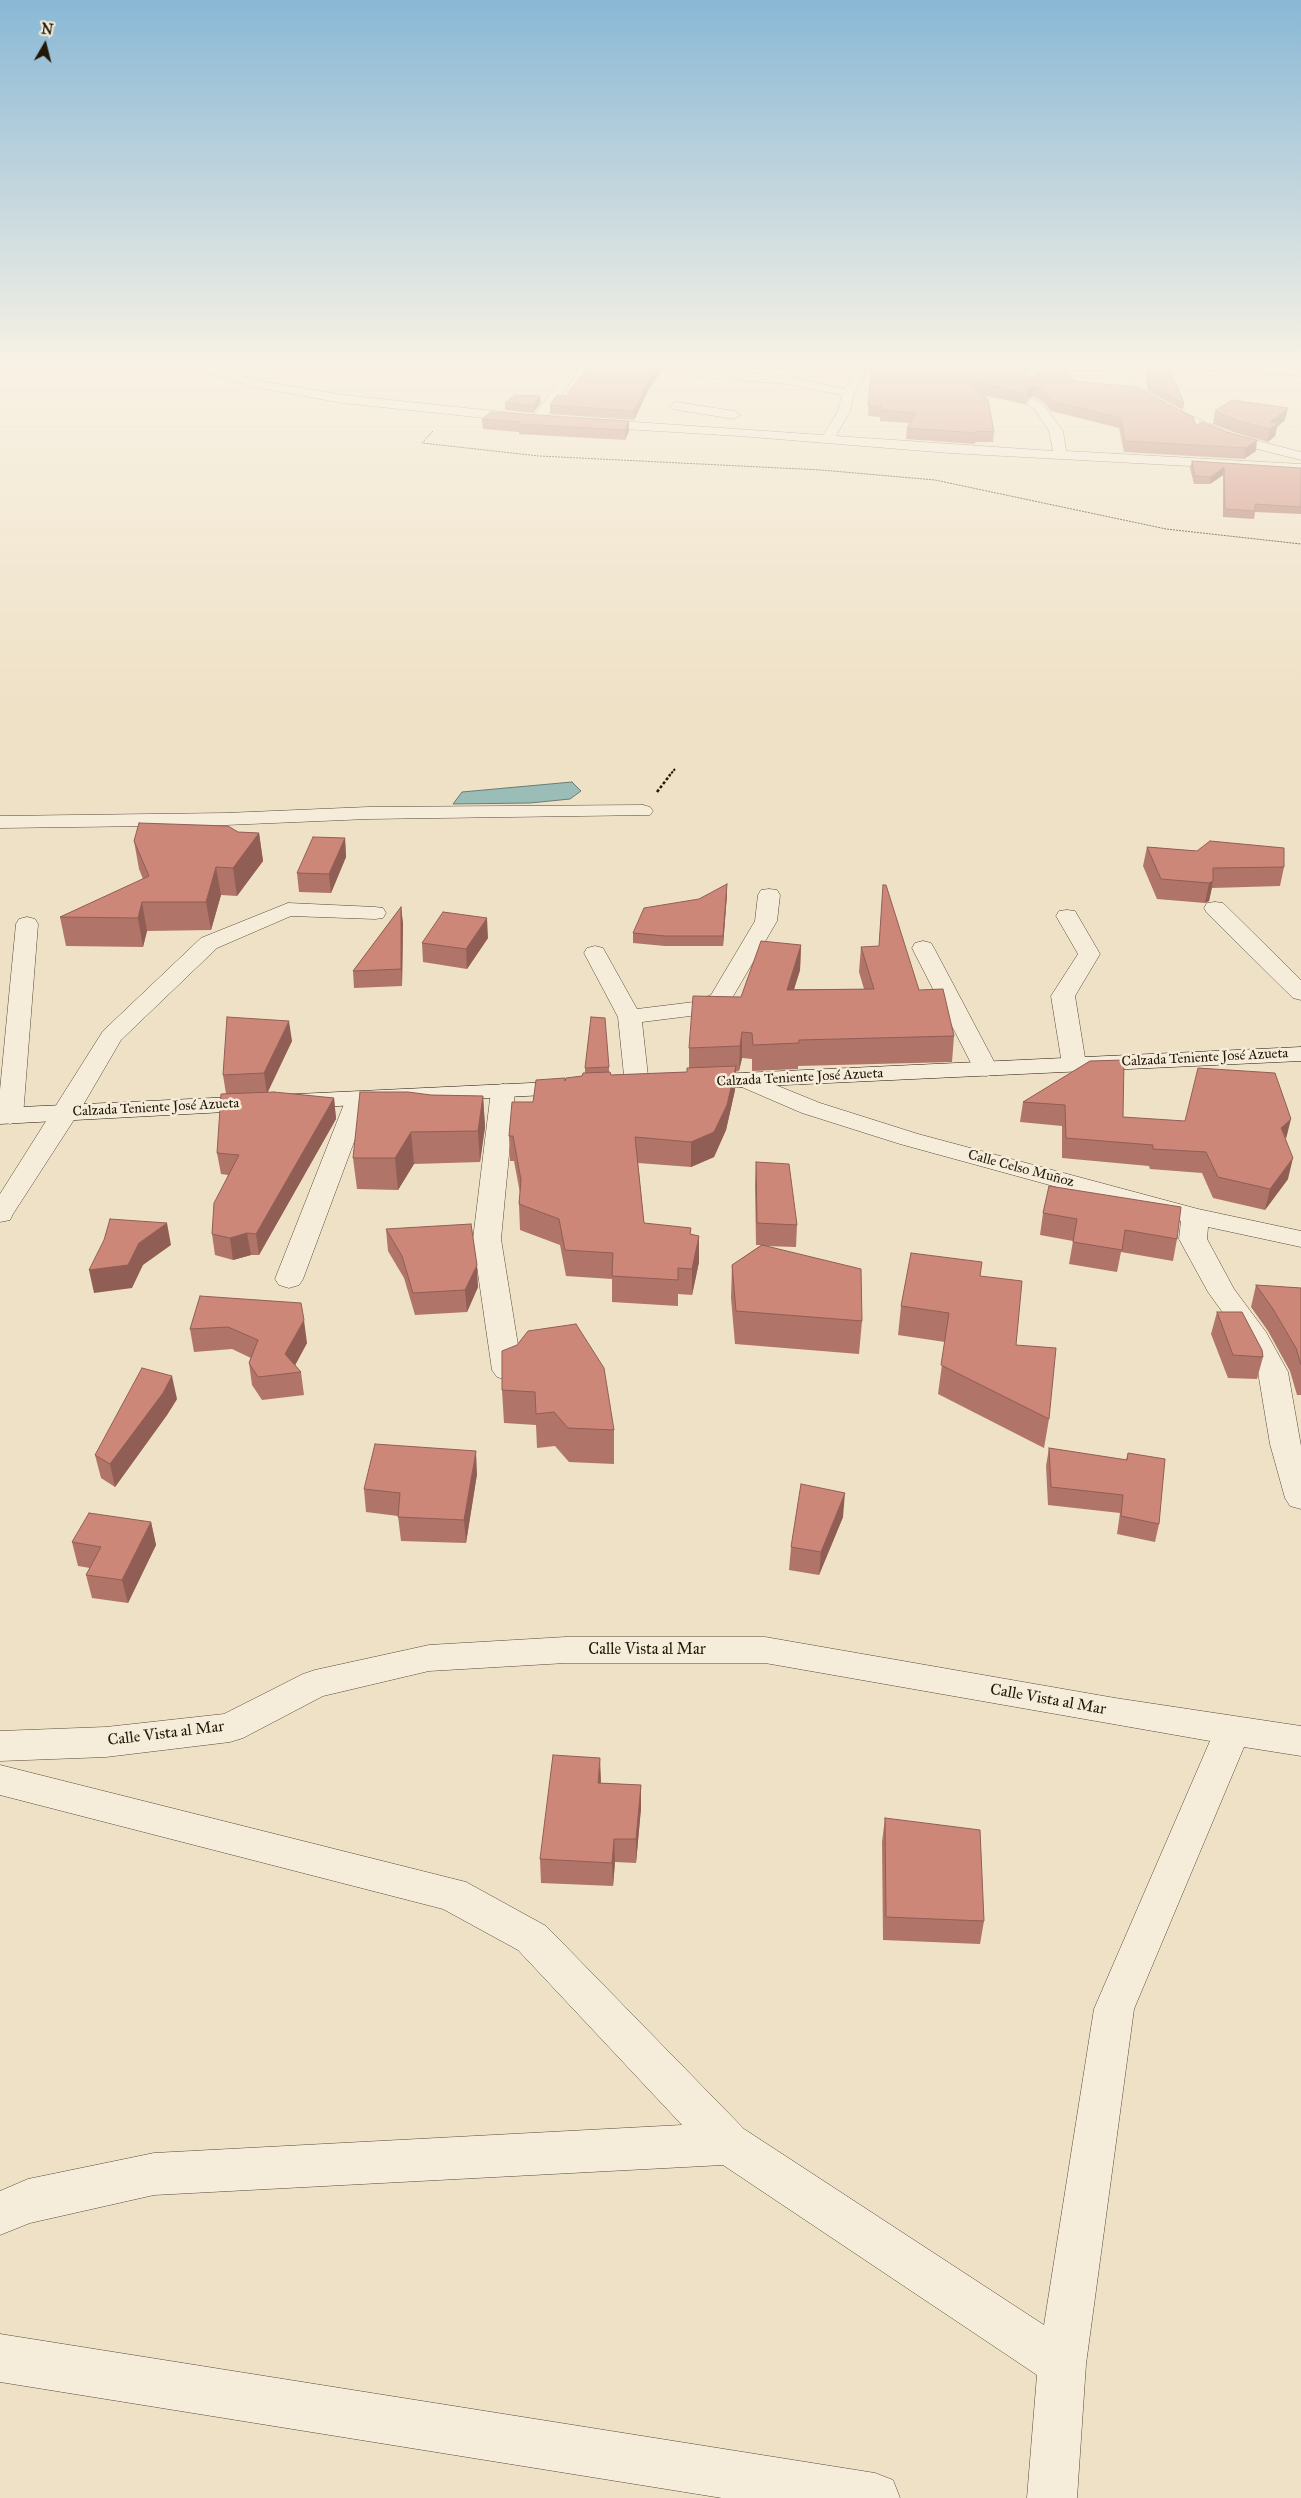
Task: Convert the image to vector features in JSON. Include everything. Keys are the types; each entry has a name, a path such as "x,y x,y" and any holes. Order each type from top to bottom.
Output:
{"street":[{"path":"0,822 226,819 368,813 643,811"},
{"path":"630,1017 698,1008 720,1000 766,922 769,895"},
{"path":"0,1214 66,1112 111,1036 209,944 288,908 374,913"},
{"path":"1215,908 1301,992"},
{"path":"1067,916 1089,954 1063,996 1074,1064"},
{"path":"5,1116 27,924"},
{"path":"923,948 986,1069"},
{"path":"595,953 630,1017 637,1085"},
{"name":"Calzada Teniente José Azueta","path":"5,1116 1301,1054"},
{"name":"Calle Celso Muñoz","path":"746,1080 811,1108 856,1124 1194,1216 1301,1240"},
{"path":"503,1091 487,1239 507,1370"},
{"path":"289,1279 358,1098"},
{"path":"1194,1216 1193,1239 1222,1292 1252,1332 1273,1372 1284,1444 1301,1498"},
{"name":"Calle Vista al Mar","path":"0,1746 106,1742 230,1728 315,1684 429,1658 566,1650 765,1650 1233,1731 1301,1741"},
{"path":"1052,2498 1062,2364 1114,2009 1233,1731"},
{"path":"0,1780 452,1894 532,1938 729,2144 1062,2364"},
{"path":"0,2213 28,2201 154,2174 729,2144"},
{"path":"0,2358 875,2498"}],"path":[{"path":"942,482 1166,529 1301,544"}],"water":[{"path":"572,782 581,791 570,799 530,803 453,804 462,792"}],"building":[{"path":"1224,482 1301,482 1301,507 1255,504 1255,511 1225,509"},
{"path":"139,823 228,826 238,832 259,833 233,868 216,867 206,902 142,902 138,918 60,917 149,876 134,841"},
{"path":"313,837 345,838 329,874 297,873"},
{"path":"1210,841 1284,848 1284,867 1213,868 1213,881 1209,883 1161,879 1147,847 1197,851"},
{"path":"727,884 723,936 665,936 633,933 644,908 699,899"},
{"path":"883,885 886,885 919,990 943,989 954,1036 799,1040 799,1043 753,1045 752,1033 742,1032 740,1046 689,1048 693,996 741,997 761,941 801,945 787,990 874,989 861,947 879,946"},
{"path":"401,907 401,969 353,971"},
{"path":"443,912 487,918 466,949 422,943"},
{"path":"227,1017 289,1021 264,1073 223,1075"},
{"path":"591,1017 605,1018 609,1067 585,1068"},
{"path":"1124,1060 1123,1117 1185,1121 1198,1068 1275,1073 1291,1119 1281,1128 1293,1158 1270,1189 1218,1177 1206,1152 1153,1149 1153,1145 1066,1138 1065,1105 1023,1102 1090,1061"},
{"path":"736,1066 727,1105 714,1132 691,1142 635,1137 644,1223 691,1228 690,1234 699,1236 692,1269 678,1268 678,1280 612,1276 613,1253 565,1250 559,1219 519,1204 521,1180 513,1136 509,1136 512,1102 533,1102 536,1080 565,1078 565,1081 566,1078 582,1076 583,1073 610,1072 611,1075 687,1072 687,1068"},
{"path":"274,1092 334,1098 256,1234 247,1233 230,1238 212,1234 214,1203 239,1155 217,1153 221,1094"},
{"path":"360,1092 408,1092 431,1095 483,1096 478,1131 411,1132 395,1158 353,1158"},
{"path":"756,1162 789,1164 797,1225 757,1223"},
{"path":"1049,1186 1181,1207 1177,1239 1125,1230 1122,1250 1073,1242 1077,1219 1043,1213"},
{"path":"110,1219 167,1223 139,1243 128,1265 89,1270 104,1240"},
{"path":"471,1224 477,1265 465,1290 413,1293 402,1256 386,1229"},
{"path":"762,1245 861,1269 862,1321 736,1311 732,1265"},
{"path":"911,1253 982,1262 980,1276 1022,1281 1016,1345 1056,1348 1049,1419 941,1365 949,1313 901,1306"},
{"path":"1256,1285 1301,1288 1301,1365 1296,1348"},
{"path":"200,1296 301,1303 304,1320 285,1354 301,1372 258,1377 249,1363 258,1340 228,1327 190,1329"},
{"path":"1217,1312 1242,1312 1262,1350 1263,1357 1233,1355"},
{"path":"576,1324 604,1368 614,1430 568,1428 554,1412 536,1414 535,1392 502,1390 502,1351 517,1345 528,1331"},
{"path":"142,1368 172,1376 163,1393 110,1464 95,1455"},
{"path":"375,1444 476,1451 464,1520 398,1517 400,1493 364,1489"},
{"path":"1049,1448 1127,1460 1128,1453 1165,1459 1159,1524 1121,1516 1123,1495 1051,1487"},
{"path":"801,1484 845,1493 821,1552 791,1547"},
{"path":"89,1513 151,1522 122,1580 86,1575 101,1547 72,1542"},
{"path":"553,1755 600,1758 598,1783 641,1785 636,1839 614,1839 612,1863 540,1859"},
{"path":"885,1818 980,1830 984,1921 886,1917"}]}
